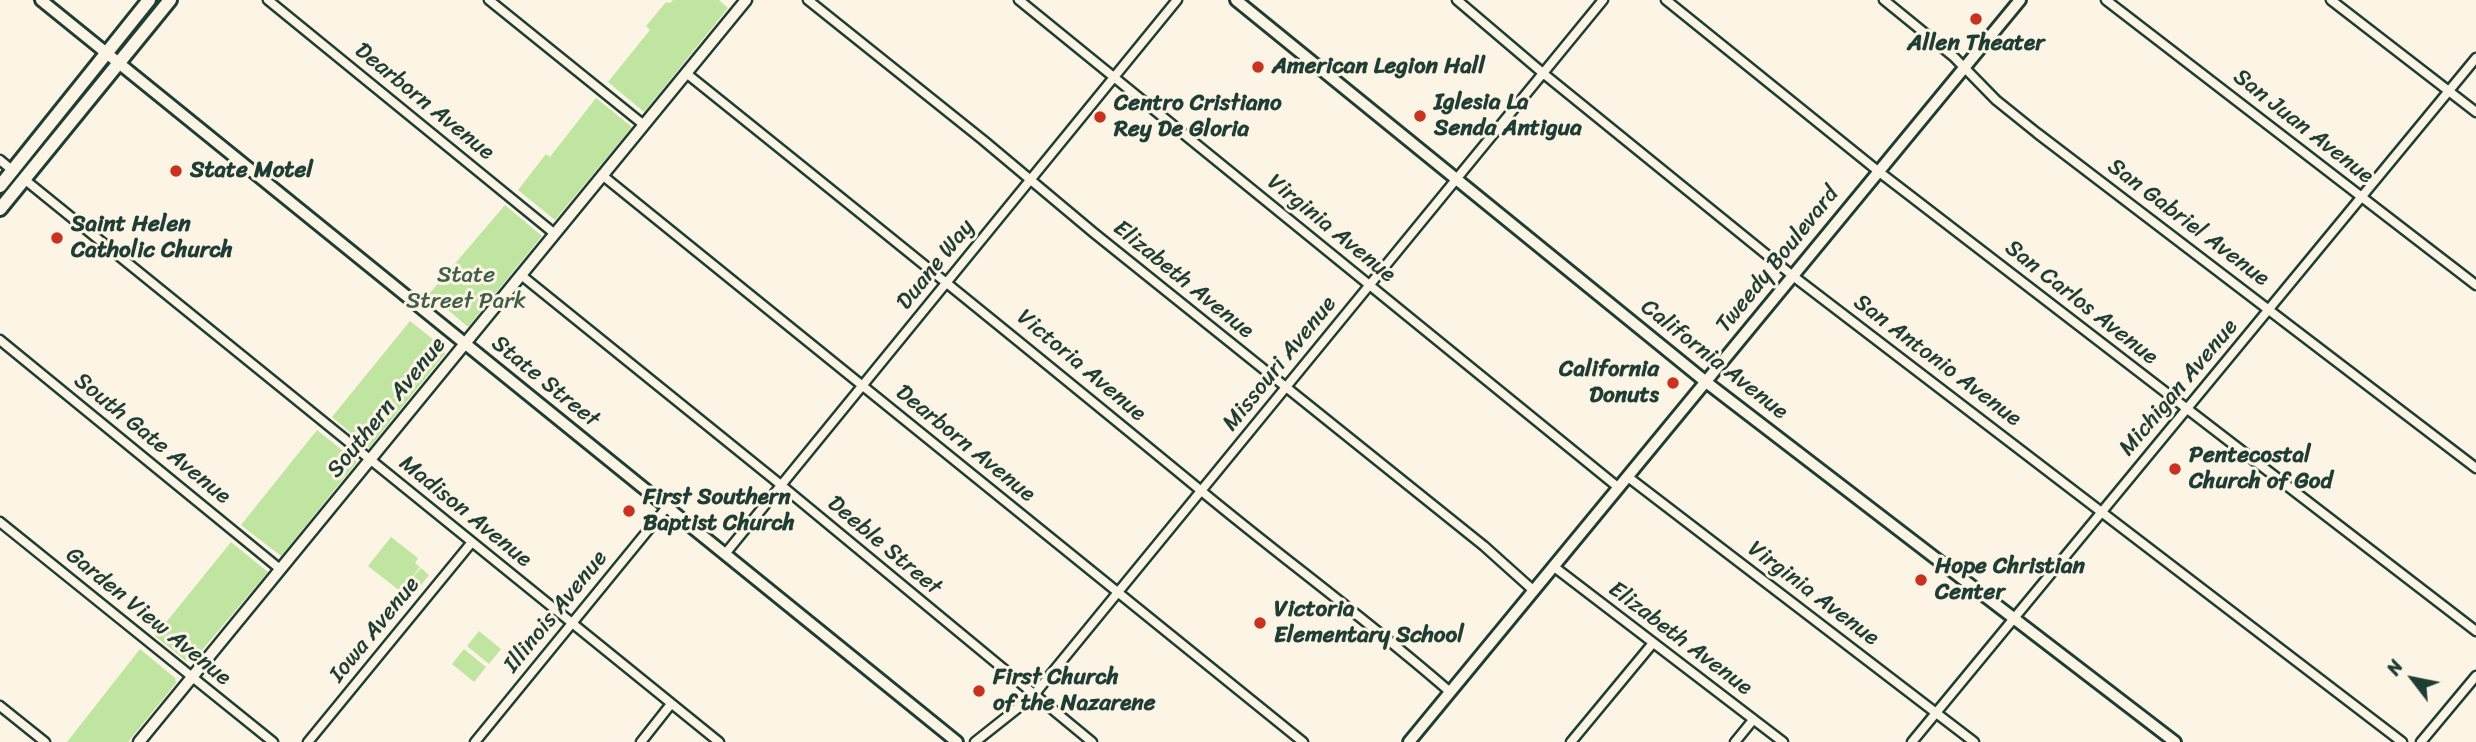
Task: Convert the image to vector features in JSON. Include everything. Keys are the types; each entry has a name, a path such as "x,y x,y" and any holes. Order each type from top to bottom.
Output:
{"main road":[{"name":"State Street","path":"41,0 957,742"},
{"path":"0,186 149,0"},
{"path":"0,209 170,0"},
{"name":"California Avenue","path":"1236,0 1706,382 2175,742"},
{"name":"Tweedy Boulevard","path":"1409,742 2021,0"}],"street":[{"name":"Dearborn Avenue","path":"268,0 555,234"},
{"path":"489,0 644,125"},
{"name":"Elizabeth Avenue","path":"808,0 1478,541 1533,590"},
{"name":"Virginia Avenue","path":"1019,0 1619,488"},
{"name":"Duane Way","path":"725,554 1177,0"},
{"name":"San Antonio Avenue","path":"1457,0 1793,276 2402,742"},
{"name":"Missouri Avenue","path":"975,742 1033,696 1603,0"},
{"name":"San Carlos Avenue","path":"1666,0 1878,172 2476,631"},
{"name":"San Gabriel Avenue","path":"1884,0 1954,57 1996,100 2037,133 2476,468"},
{"name":"San Juan Avenue","path":"2106,0 2476,285"},
{"path":"2331,0 2476,112"},
{"name":"Southern Avenue","path":"139,742 644,125 740,2"},
{"name":"Michigan Avenue","path":"1912,742 2476,58"},
{"name":"Victoria Avenue","path":"686,73 947,282 1201,491 1360,616 1450,692"},
{"path":"0,160 12,170"},
{"name":"Dearborn Avenue","path":"603,175 1303,742"},
{"name":"Madison Avenue","path":"24,179 719,742"},
{"name":"Deeble Street","path":"521,275 1092,742"},
{"name":"South Gate Avenue","path":"0,340 280,569"},
{"name":"Virginia Avenue","path":"1628,477 1974,742"},
{"name":"Illinois Avenue","path":"475,742 667,507"},
{"name":"Garden View Avenue","path":"0,522 273,742"},
{"name":"Iowa Avenue","path":"308,742 472,542"},
{"name":"Elizabeth Avenue","path":"1553,566 1783,742"},
{"path":"1572,742 1653,643"},
{"path":"2421,742 2476,676"},
{"path":"641,742 671,704"},
{"path":"0,706 45,742"},
{"path":"1735,742 1754,720"}],"green space":[{"path":"719,0 728,8 644,112 608,82 650,30 646,26 666,2"},
{"path":"596,98 632,127 555,220 518,190 546,154 550,157"},
{"name":"State Street Park","path":"505,205 542,236 468,327 429,294"},
{"path":"410,321 444,348 445,354 369,448 332,417"},
{"path":"317,430 357,462 281,556 241,525"},
{"path":"391,537 418,558 415,563 420,567 409,581 421,568 429,575 410,599 368,566"},
{"path":"231,542 268,572 192,662 185,660 155,636"},
{"path":"479,631 501,649 489,664 467,646"},
{"path":"140,649 175,678 176,683 128,742 67,742"},
{"path":"464,649 486,667 474,682 452,664"}],"place":[{"name":"Allen Theater","path":"1976,19"},
{"name":"American Legion Hall","path":"1258,67"},
{"name":"Iglesia La Senda Antigua","path":"1420,116"},
{"name":"Centro Cristiano Rey De Gloria","path":"1100,117"},
{"name":"State Motel","path":"176,171"},
{"name":"Saint Helen Catholic Church","path":"57,238"},
{"name":"California Donuts","path":"1673,383"},
{"name":"Pentecostal Church of God","path":"2175,469"},
{"name":"First Southern Baptist Church","path":"629,511"},
{"name":"Hope Christian Center","path":"1921,580"},
{"name":"Victoria Elementary School","path":"1260,623"},
{"name":"First Church of the Nazarene","path":"979,691"}]}
